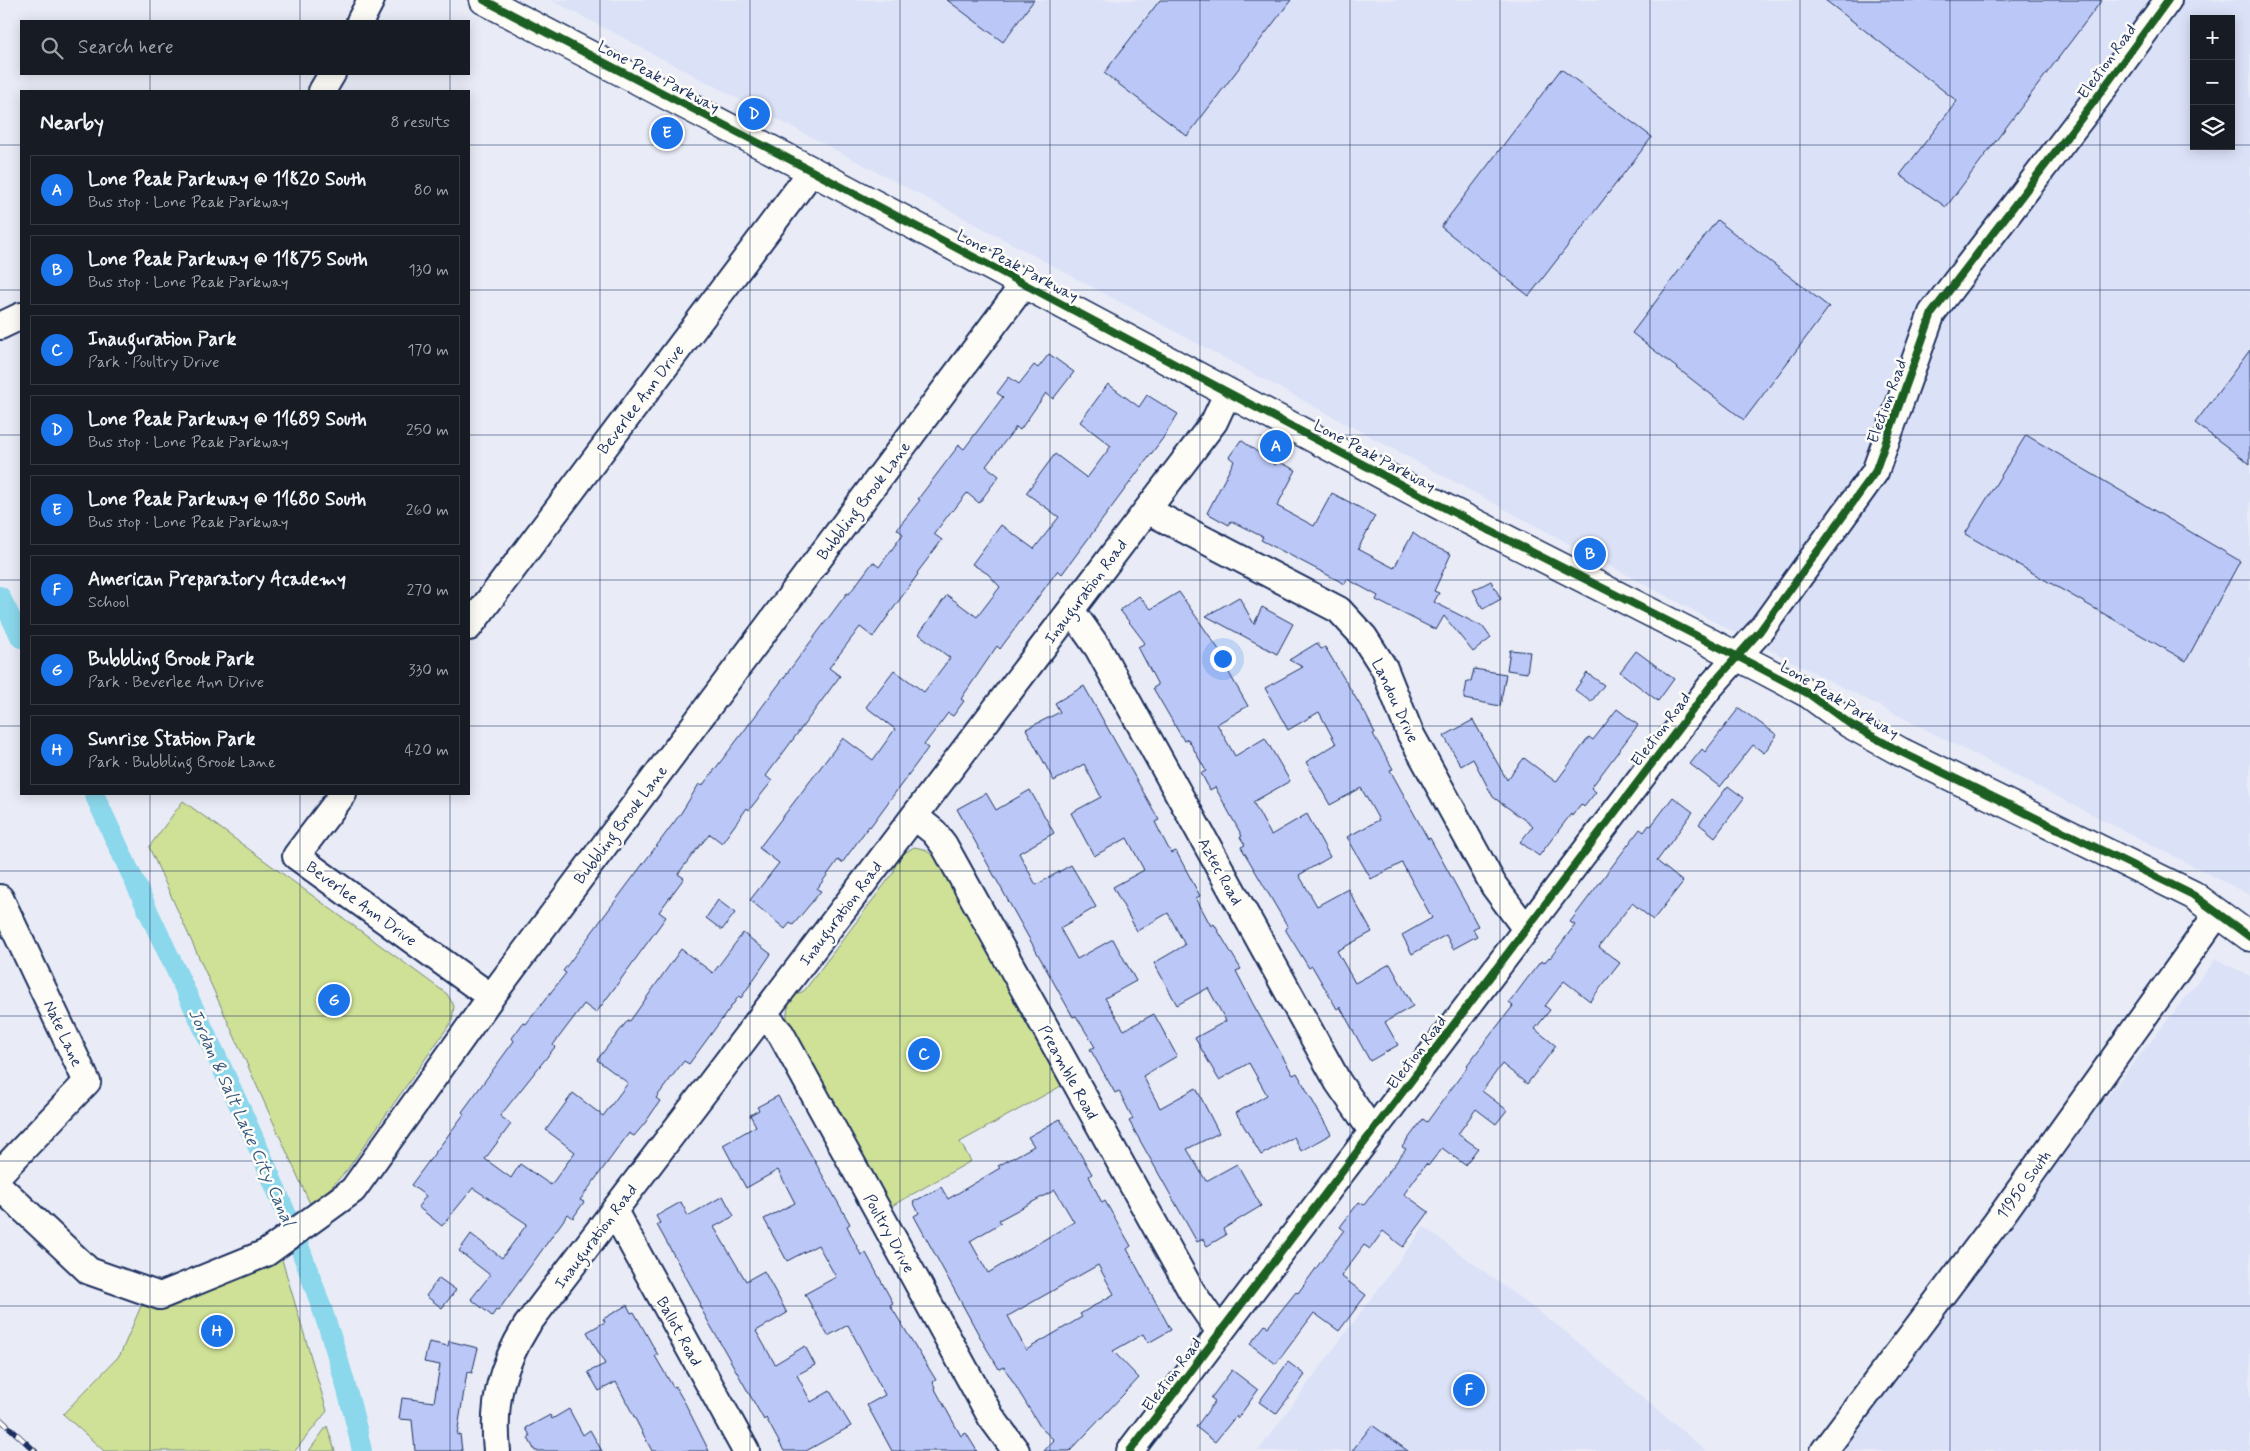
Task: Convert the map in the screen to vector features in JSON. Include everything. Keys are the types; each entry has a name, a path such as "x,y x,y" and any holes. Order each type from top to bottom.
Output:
{"main road":[{"name":"Lone Peak Parkway","path":"484,0 812,171 1443,507 1809,694 1850,724 1902,752 2193,895 2250,938"}],"street":[{"path":"361,20 371,0"},
{"name":"Election Road","path":"1130,1451 1710,687 1760,631 1875,472 1932,313 2095,100 2168,0"},
{"path":"323,90 331,75"},
{"name":"Beverlee Ann Drive","path":"470,626 812,171"},
{"name":"Bubbling Brook Lane","path":"0,1187 89,1271 160,1296 266,1253 353,1190 490,997 1024,284"},
{"path":"0,326 20,316"},
{"name":"Inauguration Road","path":"497,1451 495,1428 496,1400 502,1374 513,1348 527,1324 1214,422 1228,392"},
{"name":"Landou Drive","path":"1147,510 1339,610 1364,636 1384,668 1410,733 1494,886 1526,929"},
{"name":"Aztec Road","path":"1070,610 1098,648 1338,1082 1372,1132"},
{"name":"Beverlee Ann Drive","path":"342,795 296,856 490,997"},
{"name":"Preamble Road","path":"914,816 934,832 944,845 1192,1292 1220,1332"},
{"name":"Nate Lane","path":"0,898 86,1082 0,1174"},
{"name":"11950 South","path":"1824,1451 1996,1222 2218,913"},
{"name":"Poultry Drive","path":"764,1014 781,1034 991,1417 1016,1451"},
{"name":"Ballot Road","path":"614,1211 746,1451"}],"shaded area":[{"path":"551,0 2250,0 2250,895 1707,618 936,203"},
{"path":"2216,959 2250,976 2250,1451 1826,1451"},
{"path":"1424,1227 1562,1329 1706,1451 1258,1451"}],"green space":[{"path":"183,801 447,994 454,1006 452,1021 347,1170 312,1208 149,847"},
{"path":"914,847 924,849 935,857 1061,1086 960,1142 971,1161 888,1208 787,1022 787,1017 788,1007 792,999 804,991 894,872 898,860"},
{"path":"280,1253 327,1411 295,1451 104,1451 63,1414 120,1355 141,1306 169,1303"},
{"path":"327,1426 335,1451 309,1451"}],"building":[{"path":"947,0 1034,0 1003,42"},
{"path":"1160,0 1291,0 1187,136 1104,73"},
{"path":"1825,0 2102,0 1946,207 1900,175 1957,101"},
{"path":"1561,69 1652,137 1529,296 1441,227"},
{"path":"1717,220 1829,307 1744,420 1632,333"},
{"path":"2250,350 2250,464 2195,423"},
{"path":"1049,354 1074,372 1053,399 1046,393 1020,430 1016,427 986,466 999,476 979,503 967,493 952,510 934,534 942,540 873,637 860,627 829,668 840,676 766,776 772,781 749,810 747,808 722,843 710,834 696,850 678,874 684,878 659,912 666,917 616,986 596,1013 584,1004 553,1045 555,1047 500,1116 511,1124 485,1159 511,1178 520,1164 551,1185 575,1152 546,1130 573,1093 603,1116 628,1083 597,1060 628,1020 630,1021 681,949 713,973 743,933 771,954 741,998 739,996 689,1064 684,1061 656,1098 660,1101 645,1123 634,1136 629,1133 580,1200 584,1202 573,1218 568,1214 498,1311 496,1310 492,1316 471,1299 490,1275 459,1251 471,1234 502,1258 527,1224 473,1188 442,1226 418,1207 426,1196 411,1185 464,1114 462,1112 514,1041 512,1038 523,1023 526,1024 566,973 563,971 681,813 699,784 702,786 847,593 849,594 873,562 879,567 903,534 897,529 959,445 964,449 1003,397 997,393 1009,377 1019,384 1034,365 1038,368"},
{"path":"1108,384 1139,407 1147,395 1178,414 1163,438 1062,574 1058,570 1000,649 997,646 961,699 964,701 953,716 948,713 924,745 928,748 870,827 842,863 838,860 817,889 821,891 793,925 790,923 785,929 750,900 779,863 759,848 843,738 873,760 895,729 866,707 894,670 924,692 950,658 919,634 947,595 977,617 1000,587 988,574 972,564 1001,525 1034,549 1059,517 1026,493 1055,454 1087,478 1111,446 1080,422"},
{"path":"2026,435 2240,561 2186,661 1965,534"},
{"path":"1241,440 1275,465 1277,461 1296,470 1277,506 1314,526 1332,493 1351,503 1375,516 1358,549 1394,568 1413,533 1428,544 1451,554 1434,591 1439,593 1434,602 1483,627 1491,638 1473,652 1444,616 1436,630 1376,600 1378,596 1347,579 1345,584 1261,540 1263,537 1231,521 1229,525 1207,513 1234,461 1229,457"},
{"path":"1491,581 1501,599 1483,609 1473,590"},
{"path":"1179,592 1224,657 1221,659 1248,706 1217,724 1235,756 1265,738 1290,781 1253,802 1271,835 1307,814 1330,857 1299,875 1317,906 1348,889 1372,932 1337,951 1355,983 1390,964 1413,1006 1385,1022 1398,1045 1370,1061 1340,1007 1337,1009 1312,966 1309,968 1285,929 1288,927 1241,847 1245,845 1240,837 1242,836 1215,787 1210,790 1201,773 1206,771 1188,739 1184,741 1153,688 1158,685 1138,647 1145,643 1120,610 1139,596 1151,609"},
{"path":"1239,597 1254,624 1262,607 1293,624 1277,654 1206,616"},
{"path":"1317,643 1321,649 1325,647 1366,715 1375,733 1373,734 1393,769 1390,770 1478,926 1473,929 1477,936 1453,949 1446,935 1412,954 1402,935 1432,918 1402,863 1371,879 1347,837 1379,820 1361,788 1330,805 1306,762 1336,744 1319,712 1288,730 1265,688 1303,667 1289,660"},
{"path":"1510,650 1530,652 1527,673 1507,670"},
{"path":"1636,651 1674,679 1658,701 1620,672"},
{"path":"1474,669 1506,674 1500,706 1464,699 1467,681 1471,681"},
{"path":"1587,673 1604,685 1591,702 1575,690"},
{"path":"1084,686 1159,820 1155,822 1171,853 1176,851 1200,896 1196,898 1211,926 1214,924 1241,969 1236,971 1253,1004 1293,1075 1297,1073 1331,1134 1301,1151 1294,1137 1261,1155 1236,1113 1267,1095 1249,1063 1219,1080 1195,1038 1226,1021 1208,988 1177,1005 1154,963 1185,945 1168,913 1137,931 1113,887 1144,870 1127,838 1094,856 1071,813 1101,797 1084,764 1054,781 1026,729 1060,712 1055,703"},
{"path":"1739,708 1777,735 1764,753 1753,745 1720,787 1690,764 1702,749 1705,752"},
{"path":"1617,709 1638,725 1591,788 1596,792 1584,807 1581,804 1572,816 1571,814 1539,856 1520,842 1533,826 1493,797 1473,759 1461,766 1444,736 1473,720 1507,780 1524,758 1556,782 1589,737 1593,740"},
{"path":"1728,786 1744,798 1715,837 1699,824"},
{"path":"1030,790 1054,833 1019,853 1036,885 1071,865 1096,907 1060,928 1077,959 1113,939 1136,981 1105,998 1124,1030 1154,1014 1177,1056 1143,1076 1160,1108 1196,1088 1219,1133 1187,1149 1206,1181 1237,1164 1261,1206 1223,1229 1226,1235 1207,1246 1203,1239 1197,1242 1129,1121 1133,1119 1119,1091 1115,1093 1090,1049 1095,1047 1076,1016 1073,1017 957,809 986,793 996,810"},
{"path":"1673,797 1693,812 1657,861 1683,882 1653,920 1632,903 1599,947 1620,963 1590,1001 1564,981 1545,1006 1550,1010 1535,1029 1556,1046 1527,1084 1502,1064 1482,1091 1507,1110 1496,1124 1476,1109 1458,1134 1478,1148 1465,1165 1442,1148 1428,1166 1426,1164 1404,1194 1429,1212 1403,1247 1383,1231 1370,1249 1364,1245 1341,1276 1366,1295 1339,1331 1314,1313 1276,1364 1250,1344 1265,1325 1268,1327 1296,1292 1298,1293 1344,1230 1340,1227 1359,1202 1364,1205 1406,1149 1402,1147 1423,1119 1427,1122 1467,1065 1513,1006 1509,1003 1526,980 1541,961 1544,963 1550,958 1575,925 1570,922 1640,829 1644,832 1649,825 1651,826"},
{"path":"718,900 735,913 722,930 706,918"},
{"path":"778,1096 850,1224 847,1226 861,1255 866,1253 893,1303 890,1305 936,1380 933,1382 936,1391 961,1436 966,1433 977,1451 892,1451 867,1405 885,1395 848,1325 828,1336 805,1294 836,1277 818,1245 787,1261 764,1219 795,1203 778,1170 746,1188 723,1145 756,1126 750,1115 759,1110 757,1107"},
{"path":"1060,1119 1092,1174 1089,1176 1102,1203 1105,1201 1131,1246 1127,1249 1171,1330 1148,1343 1143,1334 1113,1351 1139,1378 1070,1451 1044,1451 1054,1440 1041,1428 1004,1367 999,1369 914,1216 919,1213 913,1202 941,1187 948,1199 1000,1168 998,1166 1034,1146 1028,1137","holes":["1055,1190 1074,1222 988,1273 970,1241 1001,1223 999,1220","1098,1265 1114,1294 1080,1314 1082,1317 1026,1350 1008,1316"]},
{"path":"723,1196 734,1216 714,1227 746,1281 764,1271 787,1313 756,1331 775,1364 805,1346 815,1365 797,1375 811,1402 830,1391 851,1426 806,1451 784,1451 766,1418 764,1420 709,1323 699,1305 701,1304 657,1225 660,1223 656,1216 681,1202 688,1216"},
{"path":"439,1278 456,1290 442,1308 426,1296"},
{"path":"627,1305 631,1313 634,1312 658,1355 655,1356 673,1387 675,1386 685,1403 709,1451 652,1451 616,1382 599,1391 588,1372 605,1364 587,1332 605,1322 603,1319"},
{"path":"449,1341 478,1348 472,1373 467,1372 457,1435 460,1434 462,1451 415,1451 412,1420 399,1419 402,1398 434,1402 440,1365 424,1362 429,1342 448,1346"},
{"path":"1288,1362 1305,1375 1276,1414 1259,1402"},
{"path":"1232,1370 1258,1390 1238,1418 1236,1416 1215,1442 1196,1427 1215,1401 1211,1398"},
{"path":"569,1409 583,1435 590,1430 602,1451 535,1451 528,1438 530,1436 526,1428 550,1415 552,1419"},
{"path":"1372,1425 1408,1451 1352,1451"}],"waterway":[{"name":"Jordan & Salt Lake City Canal","path":"0,596 20,636"},
{"name":"Jordan & Salt Lake City Canal","path":"94,795 241,1109 289,1221 311,1277 330,1334 348,1392 362,1451"}],"railway":[{"path":"0,1419 35,1451"}],"cycle path":[{"path":"484,0 812,171 1443,507 1762,669 1809,694 1850,724 1901,752 2193,895 2250,937"},
{"path":"1130,1451 1710,687 1760,631 1875,472 1932,313 2095,100 2168,0"}],"place":[{"name":"Lone Peak Parkway @ 11689 South","path":"754,114"},
{"name":"Lone Peak Parkway @ 11680 South","path":"667,133"},
{"name":"Lone Peak Parkway @ 11820 South","path":"1276,446"},
{"name":"Lone Peak Parkway @ 11875 South","path":"1590,554"},
{"name":"Bubbling Brook Park","path":"334,1000"},
{"name":"Inauguration Park","path":"924,1054"},
{"name":"Sunrise Station Park","path":"217,1331"},
{"name":"American Preparatory Academy","path":"1469,1390"}]}
